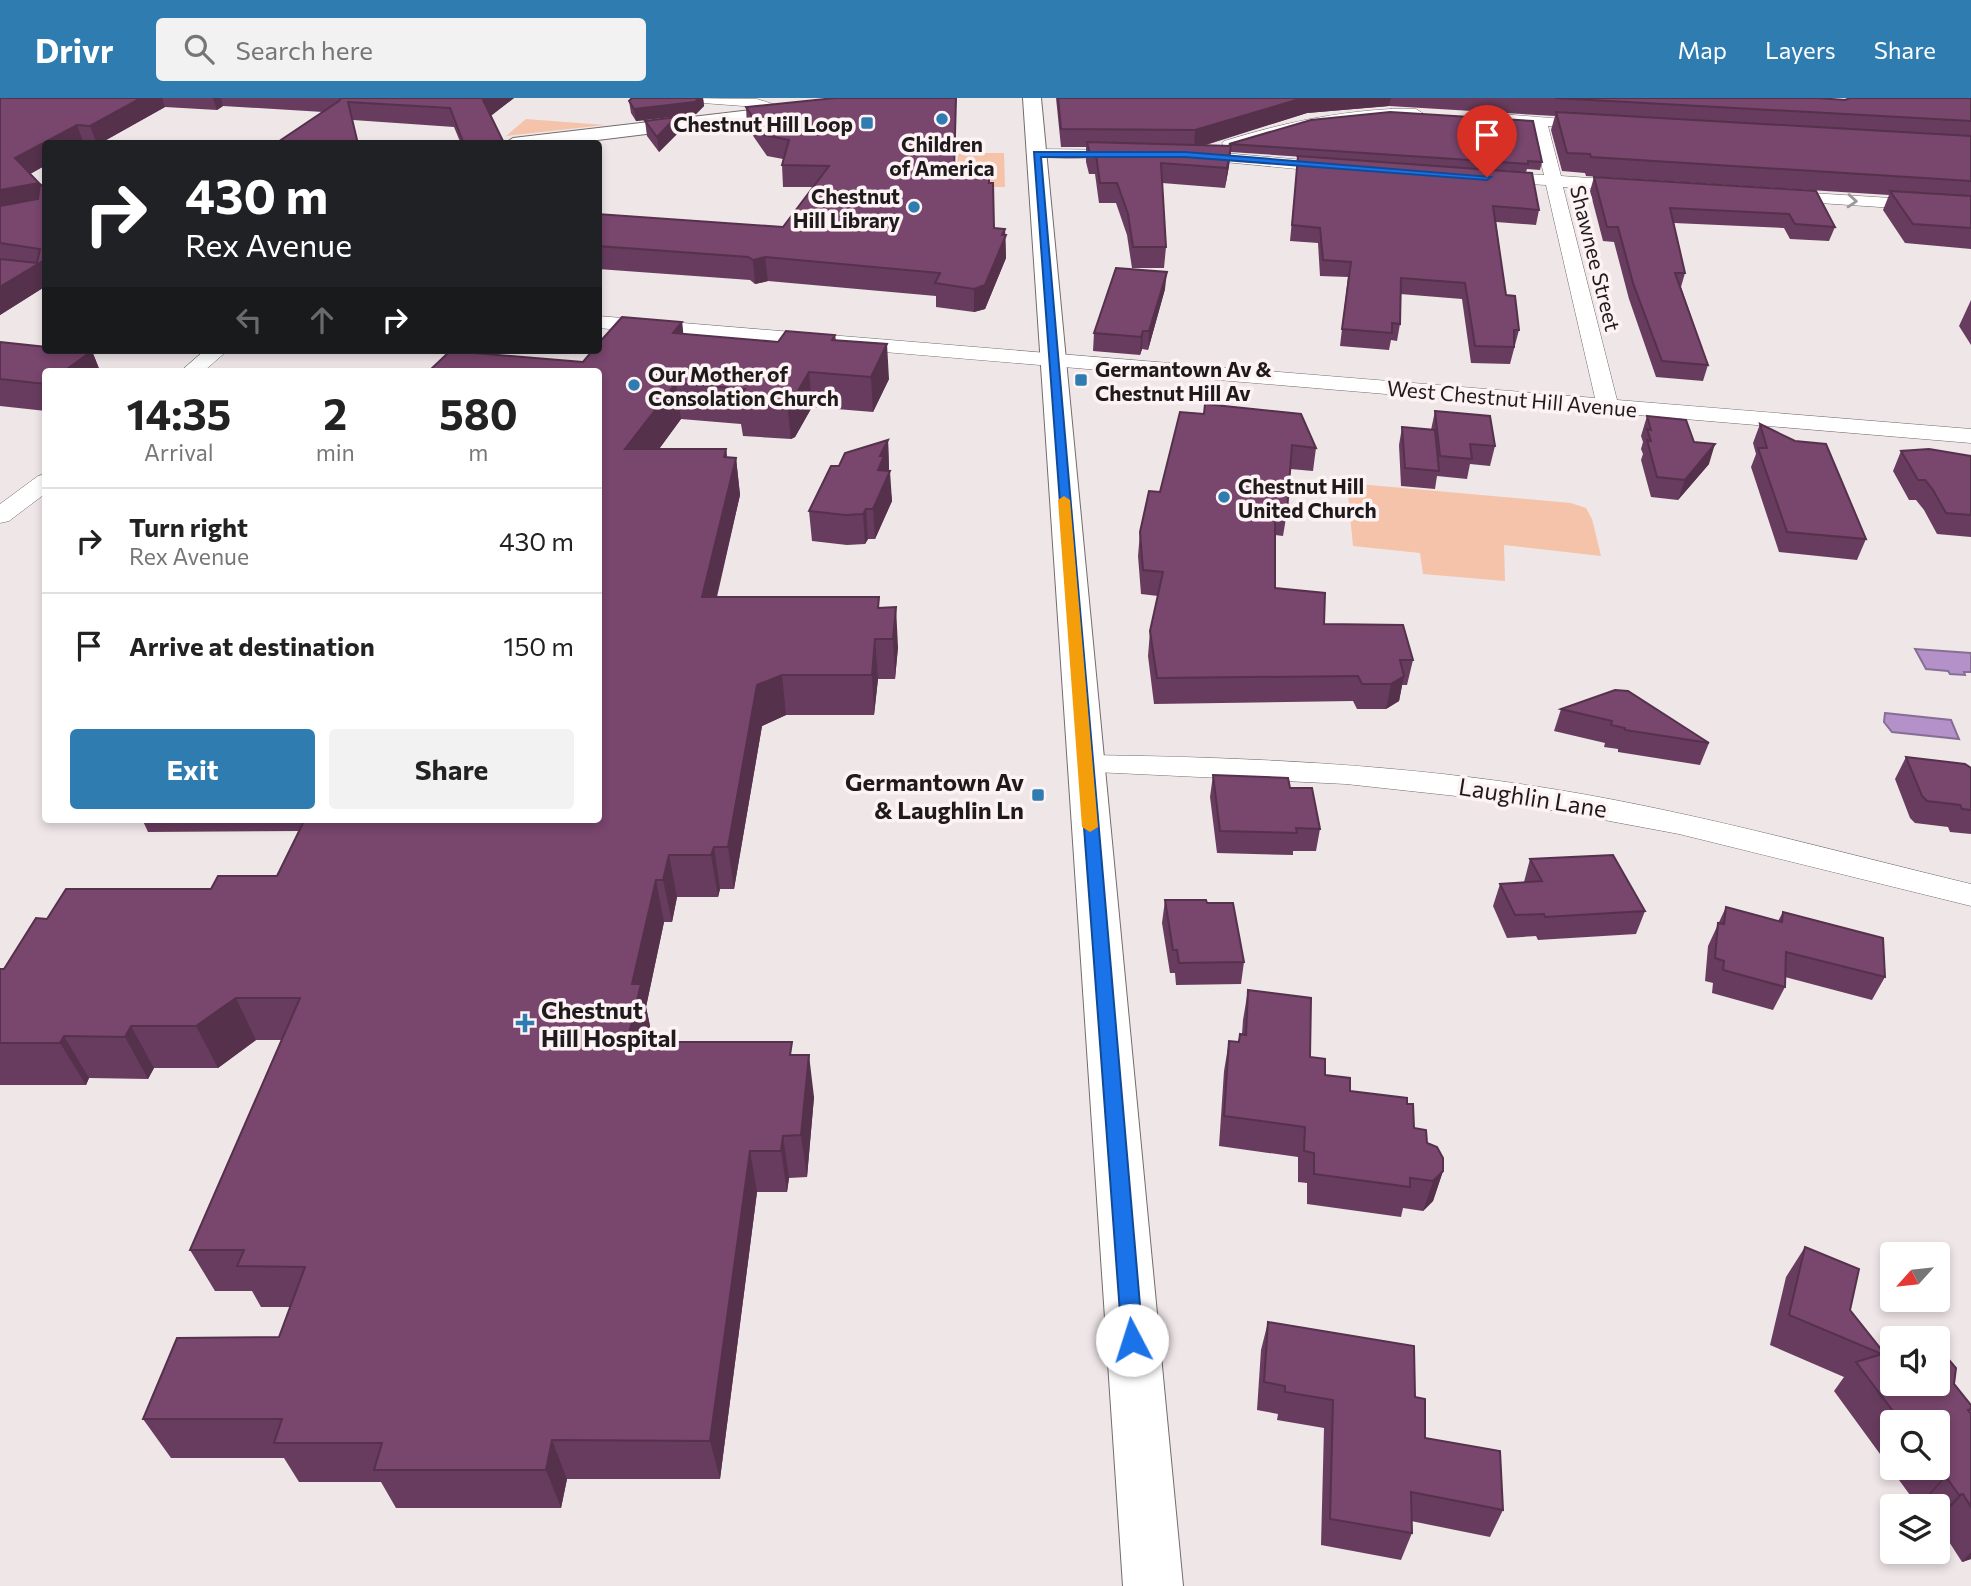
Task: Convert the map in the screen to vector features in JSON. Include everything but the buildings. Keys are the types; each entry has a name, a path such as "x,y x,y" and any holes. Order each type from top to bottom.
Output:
{"main road":[{"path":"546,140 898,98"},
{"path":"1032,98 1153,1586"}],"street":[{"path":"688,98 757,103 788,111"},
{"path":"1360,169 1178,155 1327,117 1367,114 1428,115"},
{"path":"1470,117 1609,125"},
{"name":"Shawnee Street","path":"1539,121 1608,406"},
{"path":"1037,154 1146,155"},
{"path":"1471,176 1649,187"},
{"path":"1759,195 1971,208"},
{"name":"West Chestnut Hill Avenue","path":"602,322 1971,436"},
{"path":"195,368 213,354"},
{"path":"0,516 42,484"},
{"name":"Laughlin Lane","path":"1085,765 1336,772 1504,791 1670,822 1971,895"}],"shaded area":[{"path":"526,119 605,125 506,136"},
{"path":"958,153 1004,153 1005,187 956,187"},
{"path":"1347,483 1571,503 1586,508 1592,519 1601,556 1504,545 1505,581 1423,574 1420,553 1353,546"},
{"path":"1915,649 1971,653 1971,672 1964,672 1965,675 1950,674 1948,671 1926,669"},
{"path":"1885,713 1951,720 1959,739 1892,732 1884,722"}],"slow traffic":[{"path":"1064,500 1090,827"}],"place":[{"name":"Children of America","path":"942,119"},
{"name":"Chestnut Hill Loop","path":"867,123"},
{"name":"Chestnut Hill Library","path":"914,207"},
{"name":"Germantown Av & Chestnut Hill Av","path":"1081,380"},
{"name":"Our Mother of Consolation Church","path":"634,385"},
{"name":"Chestnut Hill United Church","path":"1224,497"},
{"name":"Germantown Av & Laughlin Ln","path":"1038,795"},
{"name":"Chestnut Hill Hospital","path":"525,1023"}],"route":[{"path":"1132,1340 1037,154 1185,155 1249,162 1487,177"}]}
